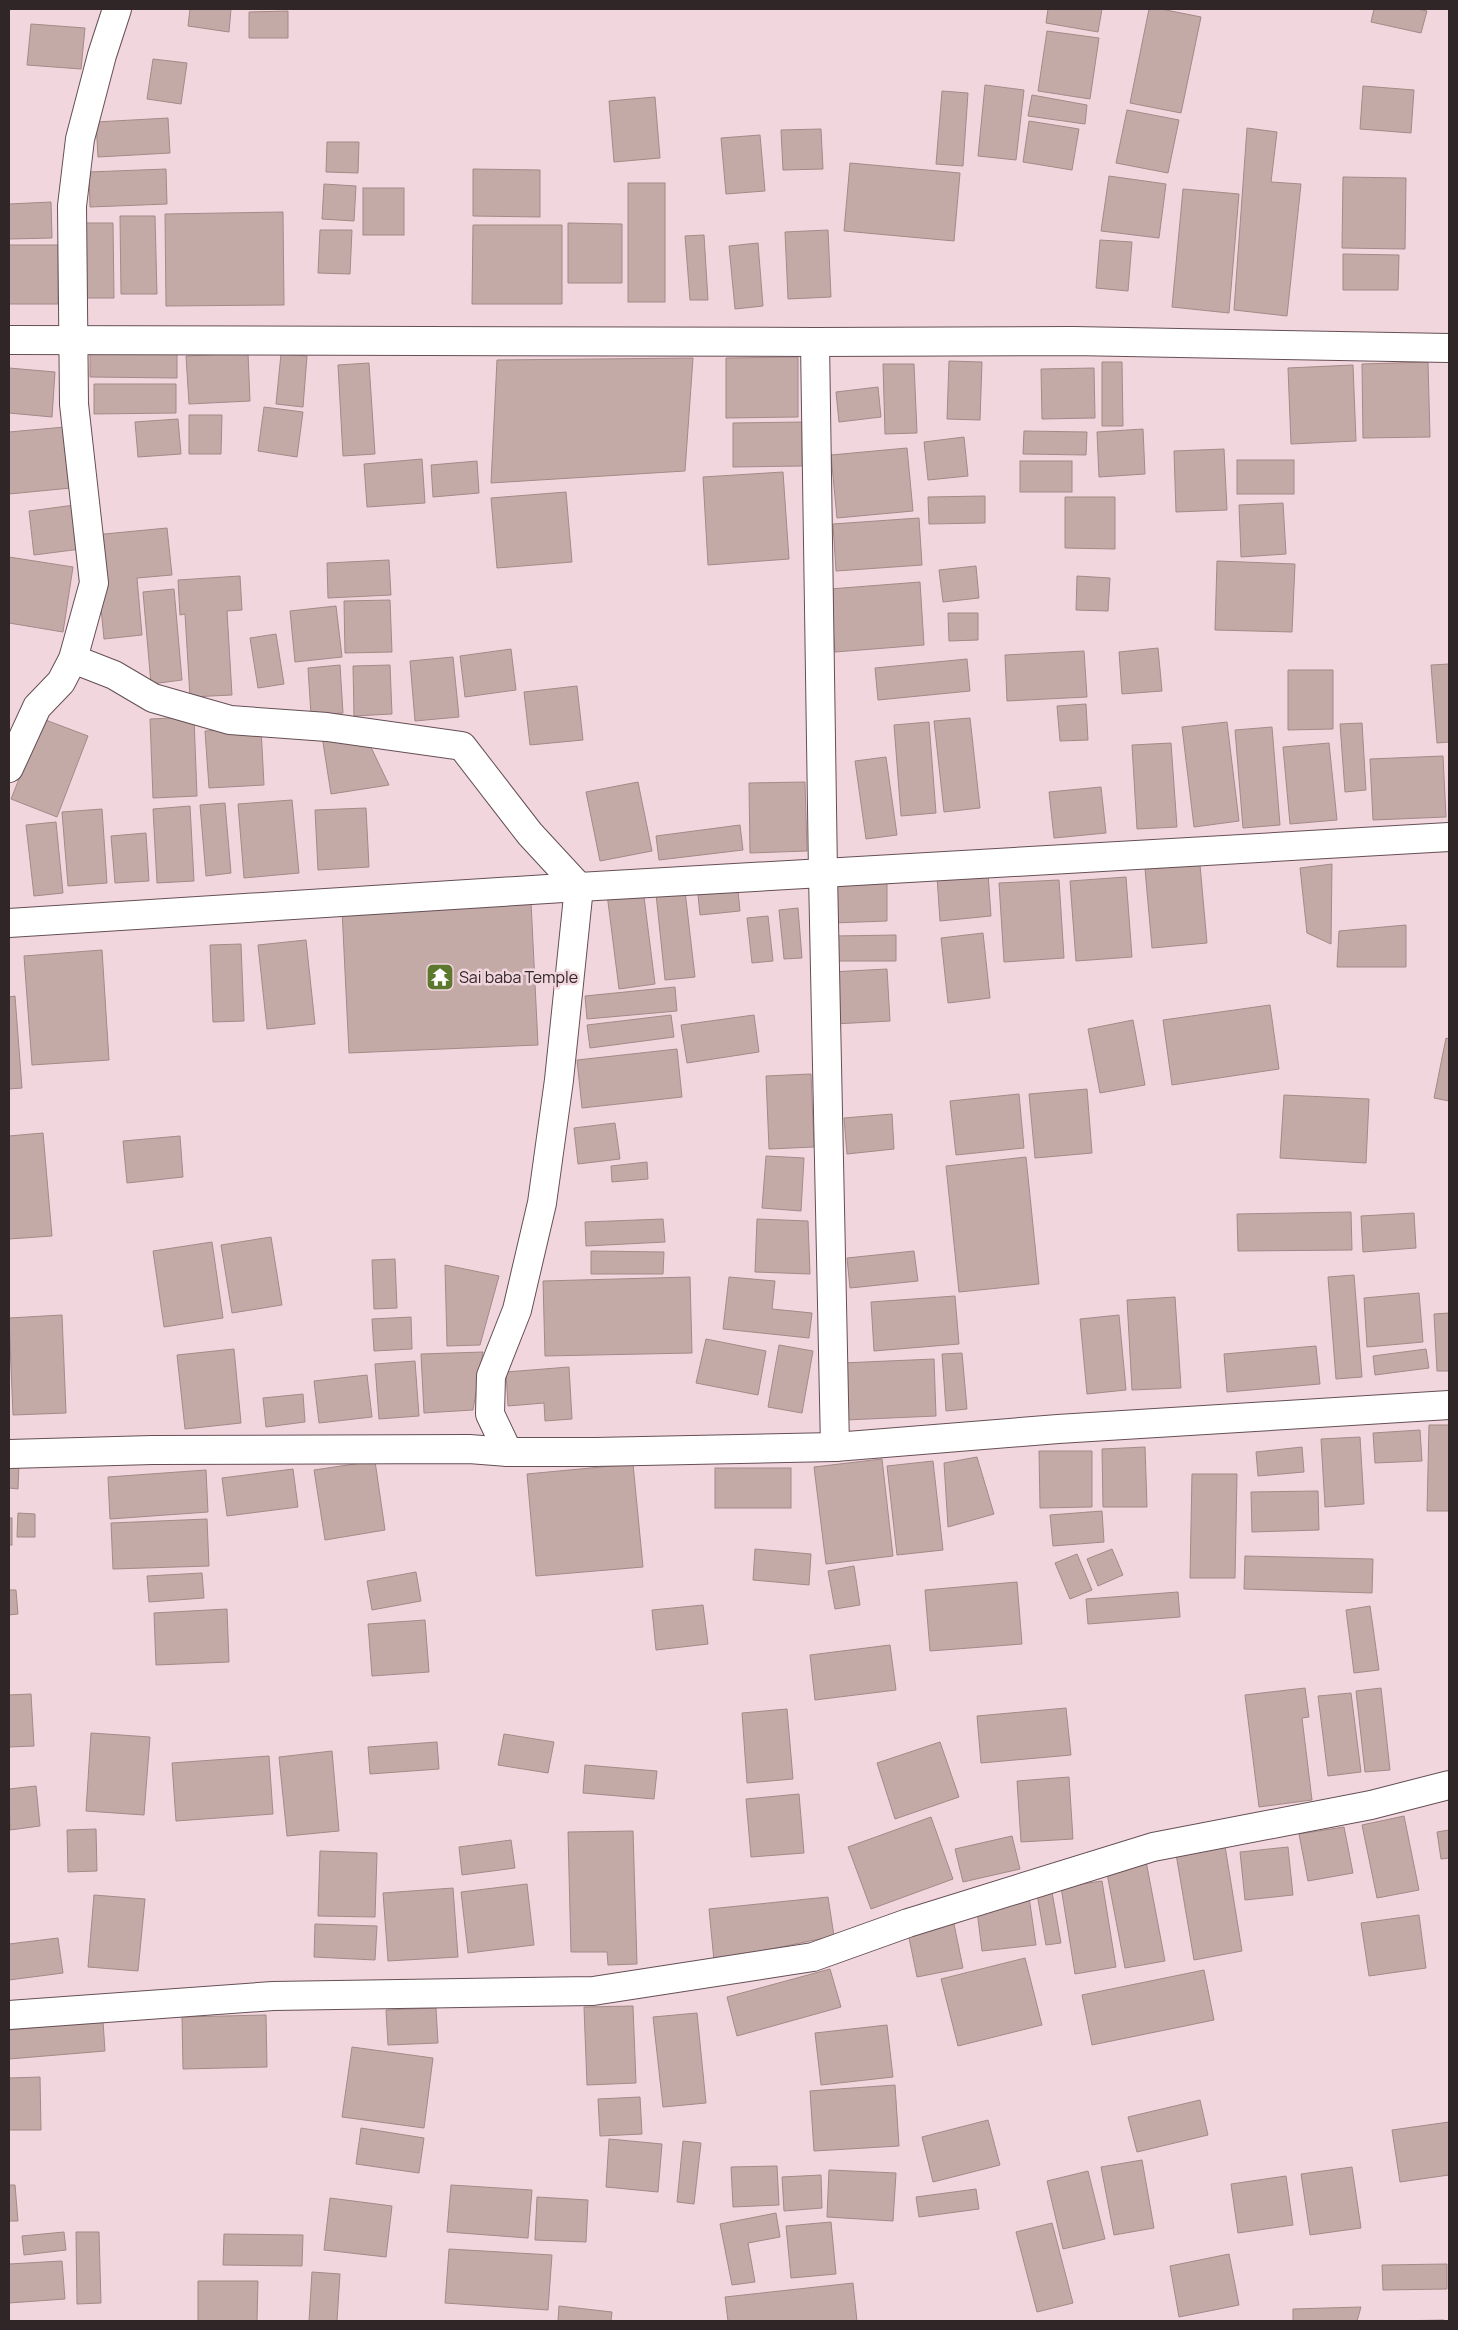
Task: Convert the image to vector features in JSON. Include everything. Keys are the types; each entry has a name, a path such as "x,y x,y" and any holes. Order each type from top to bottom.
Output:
{"street":[{"path":"9,768 37,707 61,682 73,659 94,583 74,404 72,206 79,148 102,55 117,9"},
{"path":"9,340 1073,341 1449,348"},
{"path":"815,342 823,874 835,1447"},
{"path":"73,659 114,675 153,698 230,720 327,727 462,746 530,834 579,887 559,1080 542,1203 517,1310 492,1376 490,1414 508,1452"},
{"path":"9,923 579,887 1449,837"},
{"path":"9,1454 152,1450 469,1449 508,1452 835,1447 1058,1429 1449,1405"},
{"path":"9,2015 273,1996 593,1991 813,1957 916,1920 1153,1848 1372,1805 1449,1785"}],"building":[{"path":"190,9 231,9 229,32 188,26"},
{"path":"1048,9 1102,9 1098,32 1046,23"},
{"path":"1149,9 1161,9 1201,17 1181,113 1130,103"},
{"path":"1374,9 1417,9 1427,11 1421,33 1371,22"},
{"path":"288,11 288,38 249,38 249,12"},
{"path":"31,24 85,28 81,69 27,65"},
{"path":"1047,31 1099,38 1090,99 1038,91"},
{"path":"153,59 187,63 181,104 147,99"},
{"path":"985,85 1024,90 1016,160 978,156"},
{"path":"1363,86 1414,90 1411,133 1360,129"},
{"path":"942,91 968,93 963,166 936,164"},
{"path":"1032,95 1087,105 1085,124 1028,116"},
{"path":"655,97 660,158 614,162 609,101"},
{"path":"1127,110 1179,120 1168,173 1116,163"},
{"path":"168,118 170,153 98,157 96,122"},
{"path":"1029,121 1079,129 1072,170 1023,162"},
{"path":"1247,128 1277,132 1271,182 1301,184 1287,316 1234,310"},
{"path":"821,129 823,169 783,170 781,130"},
{"path":"760,135 765,191 726,194 721,138"},
{"path":"327,142 359,142 358,173 326,172"},
{"path":"850,163 960,173 954,241 844,231"},
{"path":"166,169 167,204 90,207 89,172"},
{"path":"473,169 540,170 540,217 473,216"},
{"path":"1109,176 1166,184 1159,238 1101,231"},
{"path":"1343,177 1406,178 1405,249 1342,248"},
{"path":"628,183 665,183 665,302 628,302"},
{"path":"324,184 356,186 354,221 322,219"},
{"path":"363,188 404,188 404,235 363,235"},
{"path":"1183,189 1239,194 1229,313 1172,307"},
{"path":"51,202 52,238 9,239 9,204"},
{"path":"283,212 284,305 166,306 165,214"},
{"path":"120,216 155,216 157,294 121,294"},
{"path":"81,223 113,223 114,298 81,298"},
{"path":"568,223 622,224 622,283 568,283"},
{"path":"473,225 562,225 562,304 472,304"},
{"path":"320,230 352,230 350,274 318,273"},
{"path":"828,230 831,297 788,299 785,232"},
{"path":"704,235 708,300 690,300 685,236"},
{"path":"1100,240 1132,242 1128,291 1096,288"},
{"path":"758,243 763,306 735,309 729,246"},
{"path":"9,245 58,245 58,304 9,304"},
{"path":"1343,254 1399,255 1398,290 1343,290"},
{"path":"90,351 177,352 177,378 90,377"},
{"path":"248,353 250,401 189,404 186,356"},
{"path":"281,354 307,356 303,407 276,404"},
{"path":"798,357 798,417 726,418 726,358"},
{"path":"693,358 685,471 491,483 497,360"},
{"path":"949,361 982,362 980,420 947,419"},
{"path":"1102,362 1122,362 1123,426 1102,426"},
{"path":"1428,362 1430,437 1363,438 1362,364"},
{"path":"369,363 375,454 343,456 338,365"},
{"path":"883,364 914,364 917,433 885,434"},
{"path":"1353,365 1356,441 1291,444 1288,368"},
{"path":"9,368 55,372 52,417 9,413"},
{"path":"1094,368 1095,418 1042,419 1041,369"},
{"path":"94,384 176,384 176,413 94,414"},
{"path":"878,387 881,417 839,422 836,392"},
{"path":"264,407 303,412 297,457 258,451"},
{"path":"189,415 222,415 221,454 189,454"},
{"path":"178,419 181,454 138,457 135,422"},
{"path":"802,422 802,466 733,467 733,423"},
{"path":"65,427 71,488 9,494 9,432"},
{"path":"1143,429 1145,474 1099,477 1097,432"},
{"path":"1024,431 1087,432 1086,455 1023,454"},
{"path":"964,437 968,476 928,480 924,442"},
{"path":"907,448 913,511 837,518 831,455"},
{"path":"1224,449 1227,510 1176,512 1174,451"},
{"path":"422,459 425,503 367,507 364,464"},
{"path":"1237,460 1294,460 1294,494 1237,494"},
{"path":"477,461 479,493 433,497 431,465"},
{"path":"1020,461 1072,461 1072,492 1020,492"},
{"path":"783,472 789,559 708,565 703,477"},
{"path":"566,492 572,562 497,568 491,498"},
{"path":"985,496 985,523 929,524 928,497"},
{"path":"1065,497 1115,497 1115,549 1065,548"},
{"path":"1283,503 1286,554 1241,557 1239,505"},
{"path":"75,505 81,549 34,555 29,511"},
{"path":"919,518 922,565 836,571 833,524"},
{"path":"167,528 172,575 137,578 142,635 104,639 94,535"},
{"path":"9,557 73,567 63,632 9,623"},
{"path":"389,560 391,595 328,598 327,563"},
{"path":"1217,561 1295,564 1292,632 1215,630"},
{"path":"976,566 979,598 943,602 939,570"},
{"path":"240,576 242,610 227,611 232,695 190,697 185,614 180,615 178,580"},
{"path":"1077,576 1110,578 1108,611 1076,610"},
{"path":"920,582 924,645 835,652 830,589"},
{"path":"174,589 182,680 151,684 143,592"},
{"path":"390,600 392,652 345,653 344,601"},
{"path":"336,606 342,657 295,662 290,611"},
{"path":"948,613 978,613 978,640 949,641"},
{"path":"276,634 284,684 258,688 250,638"},
{"path":"1158,648 1162,691 1122,694 1119,652"},
{"path":"511,649 516,690 465,697 460,656"},
{"path":"1084,651 1087,697 1007,701 1005,655"},
{"path":"453,657 459,717 415,721 410,661"},
{"path":"967,659 970,691 878,700 875,668"},
{"path":"1449,664 1449,742 1437,743 1431,665"},
{"path":"340,665 343,713 311,715 308,668"},
{"path":"390,665 392,714 354,716 353,666"},
{"path":"1288,670 1333,670 1333,729 1288,730"},
{"path":"577,686 583,740 530,745 524,692"},
{"path":"1086,704 1088,740 1060,741 1057,706"},
{"path":"194,717 197,796 153,798 150,719"},
{"path":"970,718 980,808 944,812 934,721"},
{"path":"43,719 88,736 57,817 11,799"},
{"path":"929,722 936,813 901,816 894,725"},
{"path":"1227,722 1239,821 1194,827 1182,727"},
{"path":"1362,723 1366,790 1345,792 1340,724"},
{"path":"1272,727 1280,825 1243,828 1235,730"},
{"path":"261,728 264,785 209,788 205,731"},
{"path":"322,736 368,741 389,785 331,794"},
{"path":"1171,743 1177,827 1137,829 1132,745"},
{"path":"1329,743 1337,820 1290,824 1283,747"},
{"path":"1443,756 1446,817 1373,820 1370,759"},
{"path":"886,757 897,835 866,839 855,761"},
{"path":"638,782 652,851 600,861 586,792"},
{"path":"805,782 807,851 750,853 749,783"},
{"path":"1101,787 1106,833 1054,838 1049,792"},
{"path":"292,800 299,873 244,878 238,804"},
{"path":"225,803 231,873 206,876 200,805"},
{"path":"190,806 194,881 157,883 153,809"},
{"path":"366,808 369,867 318,870 315,810"},
{"path":"102,809 107,883 68,886 62,812"},
{"path":"56,822 63,893 34,896 26,825"},
{"path":"740,825 743,850 659,860 656,836"},
{"path":"146,833 149,881 115,883 111,836"},
{"path":"1332,864 1331,944 1307,933 1300,868"},
{"path":"1200,865 1207,943 1152,948 1145,869"},
{"path":"988,873 991,916 940,921 937,877"},
{"path":"1126,877 1132,957 1076,961 1070,881"},
{"path":"887,880 887,921 833,923 832,881"},
{"path":"1059,880 1064,958 1004,962 999,883"},
{"path":"643,889 655,984 619,989 607,894"},
{"path":"685,891 695,977 665,980 656,894"},
{"path":"738,891 740,911 700,915 698,895"},
{"name":"Sai baba Temple","path":"531,902 538,1045 349,1053 342,910"},
{"path":"798,908 802,958 784,959 779,910"},
{"path":"768,916 773,961 752,963 747,918"},
{"path":"1406,925 1406,967 1337,967 1339,931"},
{"path":"983,933 990,998 948,1003 941,938"},
{"path":"896,935 896,961 834,961 834,936"},
{"path":"306,940 315,1024 267,1029 258,945"},
{"path":"241,944 244,1021 213,1022 210,945"},
{"path":"102,950 109,1060 32,1065 24,956"},
{"path":"887,969 890,1021 834,1024 831,972"},
{"path":"675,987 677,1011 587,1019 585,996"},
{"path":"15,996 22,1088 9,1089 9,997"},
{"path":"1270,1005 1279,1069 1172,1085 1163,1020"},
{"path":"671,1015 674,1037 590,1048 587,1025"},
{"path":"754,1015 759,1052 687,1063 681,1025"},
{"path":"1133,1020 1145,1085 1100,1093 1088,1029"},
{"path":"1446,1038 1449,1039 1449,1101 1434,1098"},
{"path":"677,1049 682,1097 582,1108 577,1060"},
{"path":"811,1074 814,1147 769,1149 766,1076"},
{"path":"1087,1089 1092,1153 1035,1158 1029,1094"},
{"path":"1019,1094 1024,1148 956,1155 950,1101"},
{"path":"1284,1095 1369,1099 1366,1163 1280,1158"},
{"path":"892,1114 894,1149 847,1154 844,1118"},
{"path":"615,1123 620,1159 578,1164 574,1128"},
{"path":"43,1133 52,1236 9,1239 9,1136"},
{"path":"180,1136 183,1177 127,1183 123,1141"},
{"path":"766,1156 804,1158 801,1211 762,1208"},
{"path":"1026,1157 1039,1284 959,1292 946,1166"},
{"path":"647,1162 648,1179 612,1182 611,1166"},
{"path":"1351,1212 1352,1250 1238,1251 1237,1214"},
{"path":"1414,1213 1416,1248 1363,1252 1361,1216"},
{"path":"663,1219 665,1242 586,1246 585,1222"},
{"path":"757,1219 808,1221 810,1274 755,1272"},
{"path":"271,1237 282,1305 232,1313 221,1245"},
{"path":"212,1242 223,1318 164,1327 153,1251"},
{"path":"591,1251 664,1252 663,1274 591,1274"},
{"path":"914,1251 918,1281 850,1288 847,1258"},
{"path":"395,1259 397,1308 374,1309 372,1260"},
{"path":"445,1265 499,1276 480,1345 447,1346"},
{"path":"1354,1275 1362,1377 1336,1379 1328,1277"},
{"path":"690,1277 692,1353 545,1356 543,1281"},
{"path":"729,1277 775,1281 772,1309 812,1313 809,1338 723,1329"},
{"path":"1419,1293 1423,1342 1367,1347 1364,1298"},
{"path":"955,1296 959,1344 874,1351 871,1302"},
{"path":"1175,1297 1181,1388 1132,1390 1127,1300"},
{"path":"1449,1313 1449,1371 1437,1371 1434,1314"},
{"path":"62,1315 66,1413 13,1415 9,1318"},
{"path":"1119,1315 1126,1390 1087,1394 1080,1319"},
{"path":"411,1317 412,1349 374,1351 372,1319"},
{"path":"706,1339 766,1351 758,1395 696,1383"},
{"path":"779,1345 813,1351 802,1413 768,1407"},
{"path":"1316,1346 1320,1384 1227,1392 1224,1354"},
{"path":"234,1349 241,1423 185,1429 177,1355"},
{"path":"1426,1349 1429,1368 1375,1375 1373,1356"},
{"path":"483,1352 473,1410 424,1413 421,1354"},
{"path":"962,1353 967,1409 946,1411 942,1354"},
{"path":"934,1359 936,1416 845,1420 842,1363"},
{"path":"415,1361 419,1416 379,1419 375,1364"},
{"path":"569,1367 572,1419 545,1421 544,1403 508,1406 506,1372"},
{"path":"367,1375 372,1417 319,1423 314,1381"},
{"path":"303,1394 305,1422 266,1427 263,1398"},
{"path":"1429,1425 1449,1425 1449,1511 1427,1511"},
{"path":"1420,1430 1422,1461 1375,1463 1373,1433"},
{"path":"1360,1437 1364,1504 1325,1507 1321,1439"},
{"path":"1145,1447 1147,1507 1103,1507 1102,1449"},
{"path":"1302,1447 1304,1472 1258,1476 1256,1452"},
{"path":"1039,1451 1092,1451 1092,1507 1040,1508"},
{"path":"977,1457 994,1514 948,1527 944,1463"},
{"path":"882,1459 893,1556 826,1564 814,1467"},
{"path":"375,1461 385,1530 325,1540 314,1470"},
{"path":"933,1461 943,1550 897,1555 887,1466"},
{"path":"9,1463 19,1464 18,1489 9,1488"},
{"path":"633,1464 643,1567 536,1576 527,1474"},
{"path":"715,1468 791,1468 791,1508 715,1508"},
{"path":"293,1469 298,1507 227,1516 222,1478"},
{"path":"206,1470 208,1512 110,1519 108,1477"},
{"path":"1192,1474 1237,1474 1235,1578 1190,1578"},
{"path":"1318,1491 1319,1530 1252,1532 1251,1492"},
{"path":"1102,1511 1104,1542 1053,1546 1050,1515"},
{"path":"18,1513 35,1514 35,1537 17,1537"},
{"path":"9,1518 12,1518 12,1545 9,1545"},
{"path":"207,1519 209,1566 113,1569 111,1523"},
{"path":"755,1549 811,1554 809,1585 753,1580"},
{"path":"1112,1549 1123,1575 1098,1586 1087,1559"},
{"path":"1077,1554 1092,1590 1070,1599 1055,1563"},
{"path":"1245,1556 1373,1559 1372,1593 1244,1589"},
{"path":"854,1566 860,1605 835,1609 828,1571"},
{"path":"416,1572 421,1601 372,1610 367,1581"},
{"path":"202,1573 204,1598 149,1602 147,1576"},
{"path":"1017,1582 1022,1644 930,1651 925,1590"},
{"path":"9,1590 16,1590 18,1614 9,1615"},
{"path":"1178,1592 1180,1617 1088,1624 1086,1599"},
{"path":"703,1605 708,1644 656,1650 652,1610"},
{"path":"1370,1606 1379,1670 1354,1673 1346,1610"},
{"path":"227,1609 229,1662 156,1665 154,1613"},
{"path":"425,1620 429,1672 372,1676 368,1624"},
{"path":"890,1645 896,1690 815,1700 810,1655"},
{"path":"1305,1688 1309,1717 1302,1718 1312,1800 1259,1807 1245,1695"},
{"path":"1381,1688 1390,1770 1365,1772 1356,1691"},
{"path":"1351,1693 1361,1772 1328,1776 1318,1696"},
{"path":"31,1694 34,1746 9,1747 9,1695"},
{"path":"1066,1708 1071,1755 981,1763 977,1716"},
{"path":"787,1709 793,1779 747,1783 742,1713"},
{"path":"91,1733 150,1737 144,1815 86,1811"},
{"path":"504,1734 554,1742 548,1773 498,1765"},
{"path":"437,1742 439,1769 370,1774 368,1747"},
{"path":"940,1742 959,1797 895,1819 877,1763"},
{"path":"332,1751 339,1831 287,1836 279,1757"},
{"path":"269,1756 273,1814 176,1821 172,1763"},
{"path":"585,1765 657,1771 654,1799 583,1793"},
{"path":"1069,1777 1073,1839 1021,1842 1017,1781"},
{"path":"36,1786 40,1826 10,1830 9,1789"},
{"path":"799,1794 804,1853 751,1857 746,1799"},
{"path":"1404,1816 1419,1890 1377,1898 1362,1825"},
{"path":"931,1817 953,1879 871,1909 848,1847"},
{"path":"1344,1827 1353,1873 1308,1881 1299,1834"},
{"path":"96,1829 97,1871 68,1872 67,1830"},
{"path":"1449,1830 1449,1858 1441,1859 1437,1832"},
{"path":"633,1831 637,1964 608,1965 607,1952 571,1952 568,1832"},
{"path":"1012,1836 1020,1869 963,1882 955,1849"},
{"path":"511,1840 515,1868 462,1875 459,1847"},
{"path":"1225,1846 1242,1951 1194,1960 1176,1854"},
{"path":"1288,1847 1293,1895 1245,1900 1240,1852"},
{"path":"320,1851 377,1853 375,1917 318,1916"},
{"path":"1146,1861 1165,1961 1125,1968 1106,1868"},
{"path":"1102,1881 1116,1967 1075,1974 1061,1887"},
{"path":"527,1884 534,1945 468,1953 461,1892"},
{"path":"453,1888 458,1957 388,1961 383,1893"},
{"path":"1052,1892 1061,1943 1046,1945 1037,1894"},
{"path":"94,1895 145,1899 138,1971 88,1967"},
{"path":"828,1897 834,1936 714,1961 709,1909"},
{"path":"1029,1897 1036,1945 982,1951 976,1903"},
{"path":"1419,1915 1426,1968 1369,1976 1361,1923"},
{"path":"315,1924 377,1926 375,1960 314,1957"},
{"path":"954,1924 963,1968 917,1977 908,1933"},
{"path":"58,1938 63,1973 9,1980 9,1944"},
{"path":"1025,1958 1042,2025 958,2046 941,1979"},
{"path":"830,1969 841,2007 737,2036 727,1997"},
{"path":"1204,1970 1214,2020 1092,2045 1082,1995"},
{"path":"633,2006 636,2083 587,2085 584,2007"},
{"path":"436,2008 438,2043 388,2045 386,2010"},
{"path":"697,2013 706,2103 663,2107 653,2017"},
{"path":"266,2015 267,2067 183,2069 182,2017"},
{"path":"103,2021 105,2051 9,2059 9,2030"},
{"path":"887,2025 893,2077 821,2085 815,2033"},
{"path":"352,2047 433,2058 424,2128 342,2117"},
{"path":"40,2077 41,2130 9,2130 9,2078"},
{"path":"895,2085 899,2146 814,2151 810,2091"},
{"path":"640,2097 642,2134 600,2136 598,2099"},
{"path":"1200,2100 1208,2135 1137,2152 1128,2117"},
{"path":"988,2120 1000,2165 933,2182 922,2137"},
{"path":"1449,2122 1449,2175 1400,2182 1392,2130"},
{"path":"361,2128 424,2138 419,2173 356,2164"},
{"path":"609,2139 662,2144 658,2192 606,2187"},
{"path":"683,2141 701,2143 694,2204 677,2202"},
{"path":"1142,2160 1154,2228 1114,2235 1101,2167"},
{"path":"777,2166 779,2205 733,2207 731,2167"},
{"path":"1352,2167 1361,2228 1310,2235 1301,2174"},
{"path":"829,2170 896,2173 893,2221 827,2217"},
{"path":"1088,2171 1105,2239 1063,2249 1047,2181"},
{"path":"821,2175 822,2208 784,2211 782,2177"},
{"path":"1286,2176 1293,2225 1238,2233 1231,2184"},
{"path":"9,2185 15,2185 18,2221 9,2221"},
{"path":"451,2185 532,2190 528,2238 447,2232"},
{"path":"976,2189 979,2209 919,2217 916,2197"},
{"path":"537,2197 588,2200 586,2242 535,2240"},
{"path":"330,2198 392,2206 386,2257 324,2250"},
{"path":"776,2213 780,2237 748,2243 755,2282 732,2285 720,2224"},
{"path":"831,2222 836,2274 791,2278 786,2226"},
{"path":"1052,2223 1073,2303 1037,2312 1016,2232"},
{"path":"64,2232 66,2250 24,2255 22,2236"},
{"path":"76,2232 99,2232 101,2303 77,2304"},
{"path":"224,2234 303,2235 302,2266 223,2265"},
{"path":"449,2249 552,2255 548,2310 445,2303"},
{"path":"1229,2254 1239,2305 1179,2317 1170,2266"},
{"path":"62,2261 65,2299 9,2303 9,2264"},
{"path":"1447,2264 1447,2289 1383,2290 1382,2265"},
{"path":"312,2272 340,2274 337,2321 309,2321"},
{"path":"198,2281 258,2281 257,2321 198,2321"},
{"path":"853,2283 857,2321 728,2321 725,2297"},
{"path":"559,2306 612,2312 611,2321 558,2321"},
{"path":"1361,2307 1357,2321 1293,2321 1293,2309"},
{"path":"1444,2320 1444,2321 1394,2321"}],"place":[{"name":"Sai baba Temple","path":"440,977"}]}
